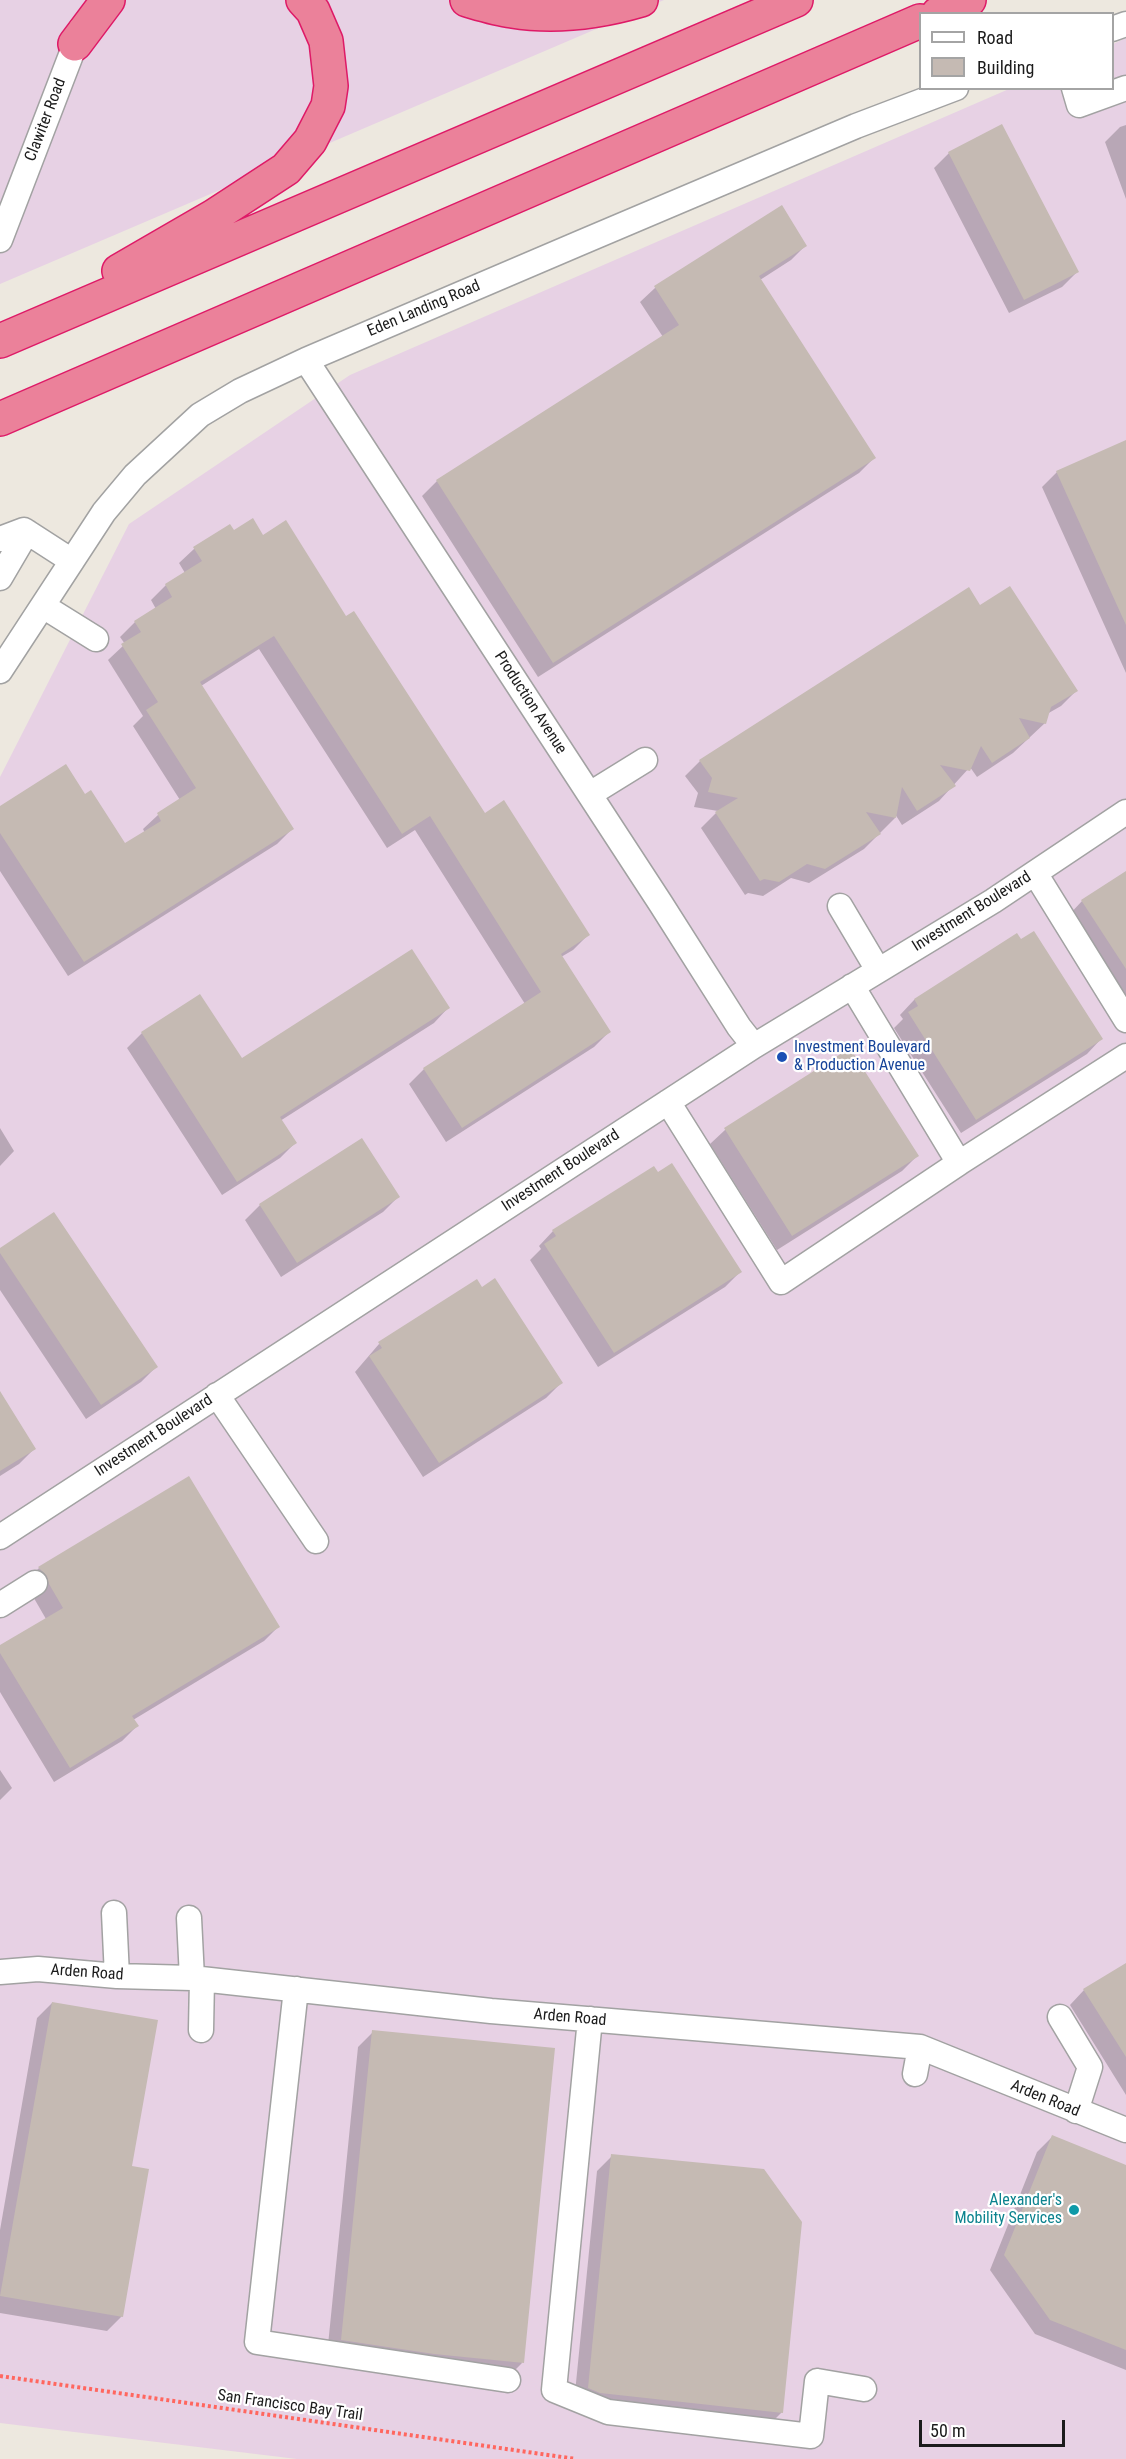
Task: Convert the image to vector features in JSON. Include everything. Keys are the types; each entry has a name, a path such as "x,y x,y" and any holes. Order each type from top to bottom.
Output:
{"highway":[{"path":"75,44 108,0"},
{"path":"0,341 214,216 286,168 310,141 328,106 331,86 326,41 313,10 303,0"},
{"path":"467,0 512,12 569,14 615,8 641,0"},
{"path":"0,341 796,0"},
{"path":"942,12 969,0"},
{"path":"0,419 919,22"}],"street":[{"name":"Clawiter Road","path":"0,240 91,0"},
{"path":"1075,90 1079,105 1126,88"},
{"name":"Eden Landing Road","path":"0,671 104,512 135,475 200,415 240,391 306,360 825,139 951,90"},
{"name":"Production Avenue","path":"306,360 590,794 739,1028 754,1046"},
{"path":"0,539 24,530 72,561"},
{"path":"0,578 27,532"},
{"path":"43,606 96,639"},
{"path":"590,794 645,760"},
{"name":"Investment Boulevard","path":"0,1537 754,1046 1035,873 1126,812"},
{"path":"1035,873 1126,1020"},
{"path":"840,906 878,970"},
{"path":"852,986 958,1163"},
{"path":"668,1102 781,1282 958,1163 1126,1056"},
{"path":"217,1395 316,1541"},
{"path":"0,1605 35,1583"},
{"path":"114,1913 117,1976"},
{"path":"189,1918 201,2030"},
{"name":"Arden Road","path":"0,1972 38,1969 117,1976 197,1978 491,2011 920,2047 1126,2130"},
{"path":"296,1989 257,2342 508,2380"},
{"path":"1060,2017 1090,2067 1076,2111"},
{"path":"590,2019 554,2391 608,2412 811,2436 818,2381 864,2389"},
{"path":"915,2074 920,2047"}],"path":[{"name":"San Francisco Bay Trail","path":"0,2376 576,2459"}],"shaded area":[{"path":"0,0 664,0 0,284"},
{"path":"1126,38 1126,2459 297,2459 0,2423 0,777 129,524 350,375 1007,90 1114,90 1114,44"}],"building":[{"path":"1002,124 1079,272 1024,300 948,152"},
{"path":"782,205 807,246 759,276 876,458 553,663 436,480 679,325 654,286"},
{"path":"1126,440 1126,625 1056,471"},
{"path":"253,518 263,535 286,520 346,616 354,611 485,813 504,800 590,935 561,954 611,1032 462,1128 423,1068 541,992 430,816 402,834 274,636 200,682 294,829 84,962 0,833 0,806 66,764 85,794 91,790 125,843 161,821 157,813 196,788 146,710 158,702 121,644 141,632 134,621 172,597 165,584 202,561 193,547 230,524 234,530"},
{"path":"1010,586 1078,691 1051,707 1046,724 1019,718 1030,738 992,763 981,746 970,771 940,765 956,786 917,811 902,787 896,818 866,812 881,834 825,869 807,864 779,882 764,879 760,881 715,812 738,798 708,792 712,778 699,760 969,587 980,605"},
{"path":"1126,871 1126,969 1081,900"},
{"path":"1034,931 1103,1039 976,1120 908,1012 918,1006 914,999 1017,933 1021,939"},
{"path":"412,949 450,1008 280,1117 297,1143 237,1182 141,1032 200,994 242,1058"},
{"path":"850,1048 919,1156 792,1236 724,1128"},
{"path":"362,1138 400,1197 297,1263 259,1204"},
{"path":"672,1163 742,1272 614,1353 544,1244 556,1236 552,1230 654,1166 658,1172"},
{"path":"54,1212 158,1367 101,1405 0,1253 0,1248"},
{"path":"495,1278 563,1383 439,1463 369,1356 382,1348 378,1342 477,1279 482,1287"},
{"path":"0,1391 36,1449 0,1471"},
{"path":"189,1476 280,1627 132,1716 139,1726 70,1768 0,1653 0,1645 63,1608 47,1576 38,1567"},
{"path":"1126,1963 1126,2057 1083,1989"},
{"path":"52,2002 158,2020 132,2166 149,2169 123,2317 0,2296"},
{"path":"372,2030 555,2048 524,2363 434,2354 341,2340"},
{"name":"Alexander's Mobility Services","path":"1052,2135 1126,2165 1126,2350 1050,2320 1004,2255"},
{"path":"611,2154 764,2169 802,2222 783,2413 600,2393 588,2388"}],"place":[{"name":"Investment Boulevard & Production Avenue","path":"782,1057"},
{"name":"Alexander's Mobility Services","path":"1074,2210"}]}
